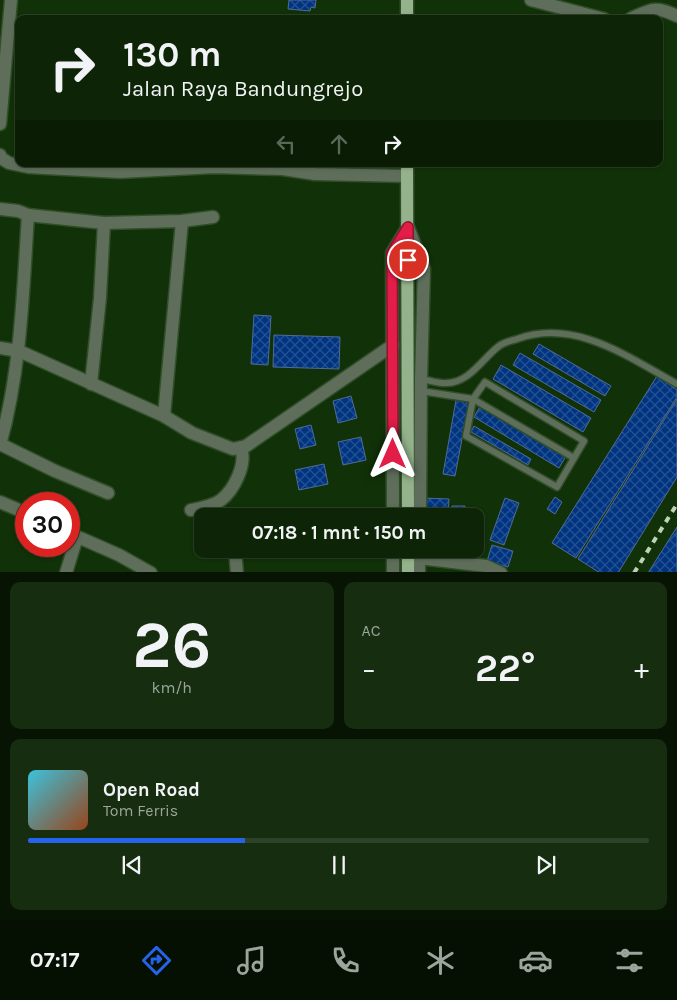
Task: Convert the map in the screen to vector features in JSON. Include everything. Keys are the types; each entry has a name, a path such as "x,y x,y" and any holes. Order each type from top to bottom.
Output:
{"main road":[{"path":"407,0 407,15"},
{"path":"407,170 408,508"},
{"path":"408,558 408,572"}],"street":[{"path":"0,124 11,0"},
{"path":"531,0 589,15"},
{"path":"639,15 663,5 677,16"},
{"path":"0,155 1,158 9,163 15,164"},
{"path":"28,167 120,172 214,167 283,169 323,174 407,170"},
{"path":"0,209 104,223 182,221 213,217"},
{"path":"28,214 18,351 12,393 0,445 108,493"},
{"path":"164,416 182,221"},
{"path":"91,384 100,298 104,223"},
{"path":"393,508 392,253 408,227"},
{"path":"408,227 424,269 420,508"},
{"path":"0,348 18,351 164,416 200,436 233,449 241,448 393,345"},
{"path":"191,510 212,505 227,494 241,467 243,453 241,448"},
{"path":"0,502 15,508"},
{"path":"80,538 119,555 151,572"},
{"path":"66,572 69,557"},
{"path":"236,558 237,572"},
{"path":"393,558 393,572"},
{"path":"419,558 419,572"},
{"path":"445,558 486,566 501,572"}],"lane":[{"path":"421,385 454,382 464,378 501,345 531,334 566,333 594,340 677,384"},
{"path":"485,382 584,441 574,458 557,487 466,436 473,399 485,382"},
{"path":"421,385 473,399 574,458"}],"building":[{"path":"289,0 316,0 315,8 311,7 310,11 288,9"},
{"path":"254,315 271,316 268,365 251,364"},
{"path":"274,335 340,337 339,369 273,367"},
{"path":"539,344 611,386 605,396 533,354"},
{"path":"520,353 601,400 594,412 513,365"},
{"path":"501,365 591,418 583,432 493,379"},
{"path":"657,376 677,390 677,397 576,558 552,543"},
{"path":"351,396 357,418 338,423 333,401"},
{"path":"677,399 677,477 619,572 598,572 578,559"},
{"path":"456,400 469,402 455,476 443,474"},
{"path":"481,405 566,456 559,468 474,417"},
{"path":"311,425 316,445 300,449 295,429"},
{"path":"474,426 531,459 528,465 471,432"},
{"path":"361,437 366,460 343,465 338,442"},
{"path":"324,464 328,484 299,490 295,470"},
{"path":"555,497 562,502 555,514 547,509"},
{"path":"423,498 449,499 448,508 422,508"},
{"path":"505,498 519,503 504,545 490,540"},
{"path":"452,506 465,506 465,508 452,508"},
{"path":"677,527 677,572 649,572"},
{"path":"492,545 513,551 508,567 487,561"}],"railway":[{"path":"635,572 677,504"}],"route":[{"path":"393,454 392,253 408,227 408,260"}]}
